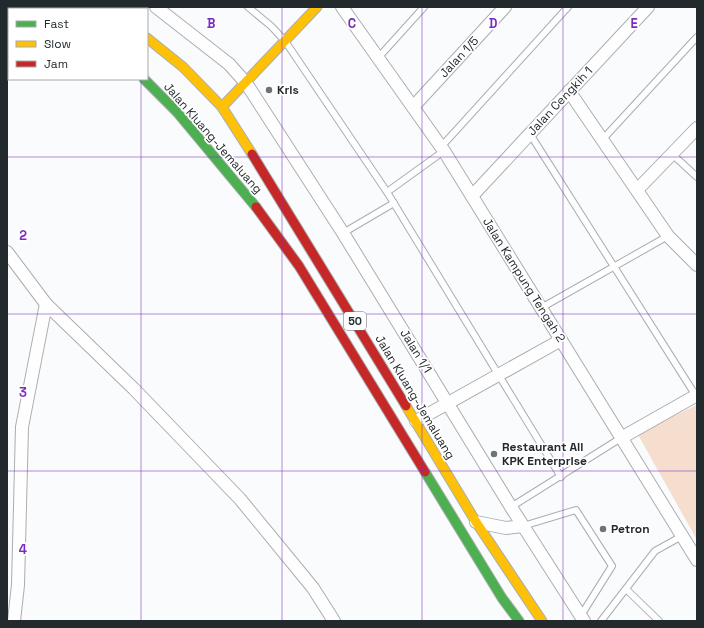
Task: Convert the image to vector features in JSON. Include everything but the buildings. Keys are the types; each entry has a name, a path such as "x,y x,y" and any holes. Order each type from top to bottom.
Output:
{"main road":[{"path":"222,107 318,7"},
{"name":"Jalan Kluang-Jemaluang","path":"148,39 183,67 222,107 416,421 476,522 542,621"},
{"name":"Jalan Kluang-Jemaluang","path":"145,80 177,112 246,193 299,266 502,598 519,621"}],"street":[{"name":"Jalan 1/1","path":"156,7 229,64 246,83 343,233 581,620"},
{"name":"Jalan Kampung Tengah 2","path":"342,7 443,149 697,560"},
{"name":"Jalan 1/5","path":"413,107 505,7"},
{"name":"Jalan Cengkih 1","path":"472,196 648,7"},
{"path":"569,91 668,236 697,265"},
{"path":"637,190 697,128"},
{"path":"7,252 46,304 134,389 240,499 313,588 334,621"},
{"path":"14,621 18,585 22,427 46,304"},
{"path":"416,421 561,340"},
{"path":"621,438 696,395"},
{"path":"476,522 506,528 522,526"}],"lane":[{"path":"248,7 286,41 387,192 561,477"},
{"path":"378,58 424,7"},
{"path":"387,192 443,149 568,7"},
{"path":"603,139 697,37"},
{"path":"530,134 696,395"},
{"path":"672,154 697,177"},
{"path":"343,233 394,203"},
{"path":"541,308 668,236"},
{"path":"511,507 621,438"},
{"path":"522,526 576,510 612,566 581,620"},
{"path":"601,621 655,551 682,536"},
{"path":"626,588 659,621"}],"shaded area":[{"path":"697,405 697,540 637,433"}],"traffic: fast":[{"path":"145,80 177,112 256,207"},
{"path":"425,472 502,598 519,621"}],"traffic: slow":[{"path":"222,107 317,7"},
{"path":"148,39 183,67 222,107 252,154"},
{"path":"406,406 476,522 542,621"}],"traffic: jam":[{"path":"252,154 406,406"},
{"path":"256,207 299,266 425,472"}],"place":[{"name":"Kris","path":"269,90"},
{"name":"Restaurant Ali KPK Enterprise","path":"494,454"},
{"name":"Petron","path":"603,529"}]}
